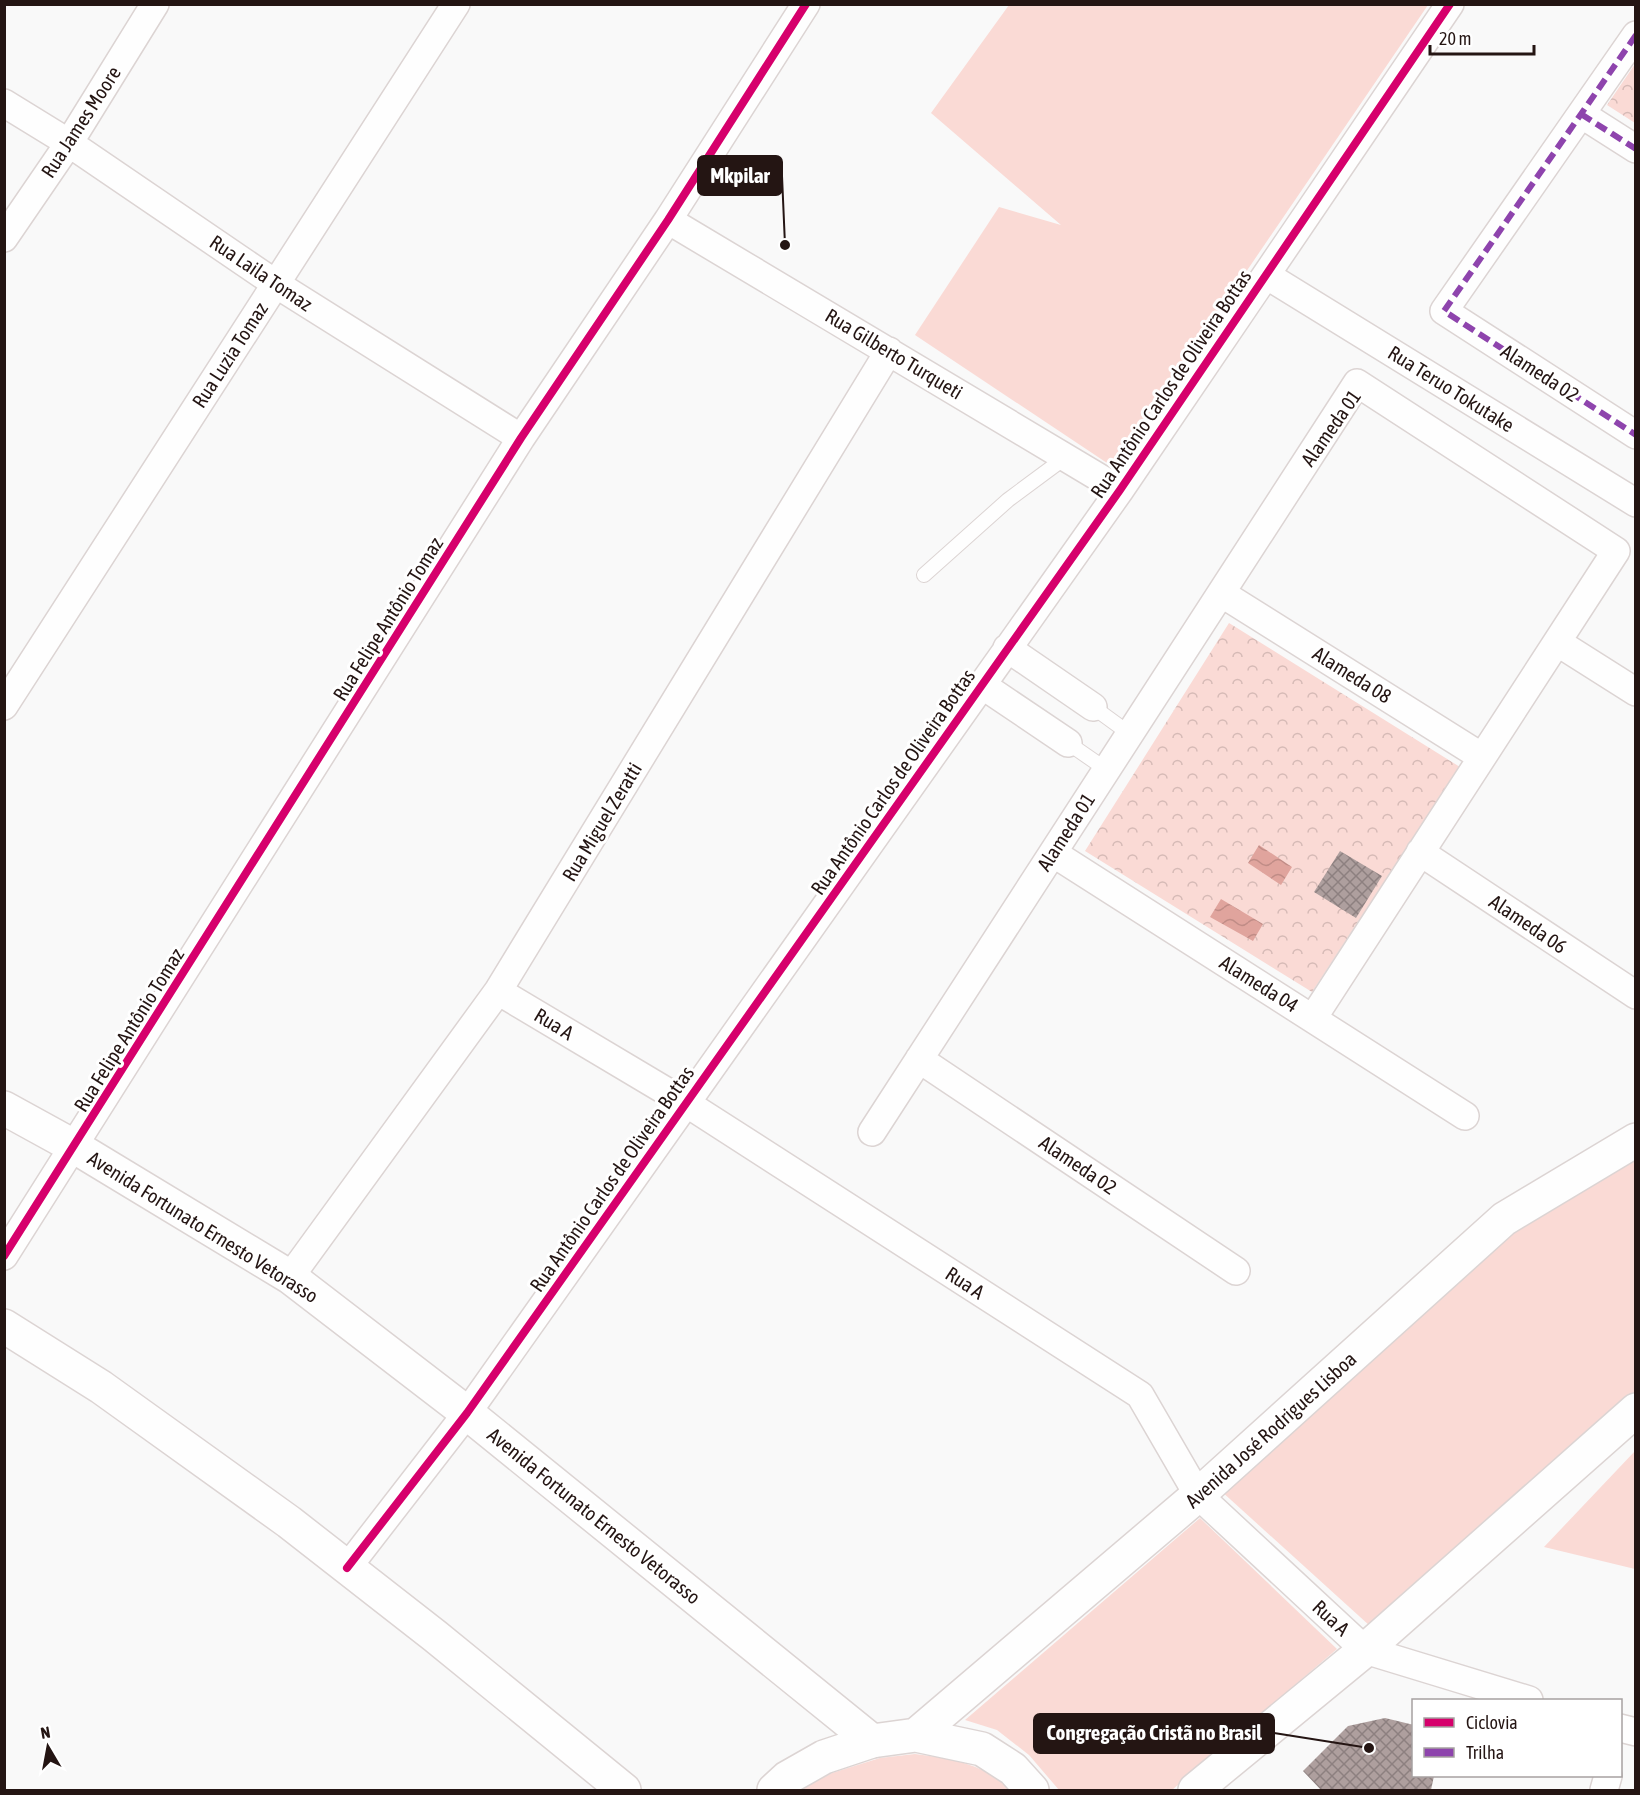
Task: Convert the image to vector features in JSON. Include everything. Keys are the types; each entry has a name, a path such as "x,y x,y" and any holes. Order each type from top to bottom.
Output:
{"street":[{"name":"Rua James Moore","path":"4,238 69,143 155,4"},
{"name":"Rua Luzia Tomaz","path":"4,706 456,4"},
{"name":"Rua Felipe Antônio Tomaz","path":"4,1256 521,438 668,220 806,4"},
{"name":"Rua Antônio Carlos de Oliveira Bottas","path":"347,1568 467,1413 1120,490 1450,4"},
{"path":"1635,35 1581,114 1635,149"},
{"name":"Rua Laila Tomaz","path":"4,103 69,143 276,284 521,438"},
{"name":"Alameda 02","path":"1581,114 1444,311 1635,435"},
{"name":"Rua Gilberto Turqueti","path":"668,220 1120,490"},
{"name":"Rua Teruo Tokutake","path":"1266,275 1635,503"},
{"name":"Rua Miguel Zeratti","path":"290,1277 498,991 890,351"},
{"name":"Alameda 01","path":"872,1132 1357,383 1616,551 1313,1018"},
{"name":"Alameda 08","path":"1221,593 1482,758"},
{"path":"1557,642 1635,692"},
{"path":"1007,648 1093,707"},
{"path":"982,685 1068,743"},
{"name":"Alameda 06","path":"1420,852 1635,995"},
{"name":"Alameda 04","path":"1053,853 1465,1116"},
{"name":"Rua A","path":"498,991 686,1103 1140,1395 1198,1495 1365,1650"},
{"name":"Alameda 02","path":"919,1059 1236,1271"},
{"name":"Avenida Fortunato Ernesto Vetorasso","path":"4,1108 75,1147 290,1277 467,1413 872,1741"},
{"name":"Avenida José Rodrigues Lisboa","path":"916,1735 1198,1495 1504,1220 1635,1140"},
{"path":"4,1326 100,1387 289,1522 435,1636 624,1791"},
{"path":"1195,1791 1365,1650 1635,1410"},
{"path":"1365,1650 1523,1699"},
{"path":"774,1791 787,1778 824,1757 872,1741 916,1735 982,1749 1013,1769 1032,1791"}],"lane":[{"path":"924,575 1008,500 1065,457"},
{"path":"1093,707 1130,734"},
{"path":"1068,743 1107,770"}],"green space":[{"path":"1009,5 1428,5 1113,467 915,335 999,207 1061,225 931,113"},
{"path":"1635,64 1635,123 1607,105"},
{"path":"1229,623 1460,767 1312,992 1085,851"},
{"path":"1635,1155 1635,1396 1370,1626 1220,1490 1511,1229"},
{"path":"1635,1451 1635,1569 1544,1547"},
{"path":"1200,1518 1337,1649 1172,1790 1059,1790 1029,1755 997,1730 965,1720"},
{"path":"915,1754 954,1760 978,1768 990,1774 1010,1790 799,1790 832,1773 880,1758"}],"water":[{"path":"1259,845 1292,867 1281,885 1248,863"},
{"path":"1221,899 1263,924 1253,941 1210,917"}],"building":[{"path":"1340,851 1382,876 1356,918 1314,892"},
{"path":"1385,1718 1412,1725 1412,1777 1434,1777 1431,1790 1321,1790 1303,1771 1348,1726"}],"marked path":[{"path":"1636,35 1444,311 1636,435"},
{"path":"1581,114 1636,149"}],"cycle path":[{"path":"4,1256 521,438 668,220 806,4"},
{"path":"347,1568 467,1413 1120,490 1450,4"}],"place":[{"name":"Mkpilar","path":"785,245"},
{"name":"Congregação Cristã no Brasil","path":"1369,1748"}]}
